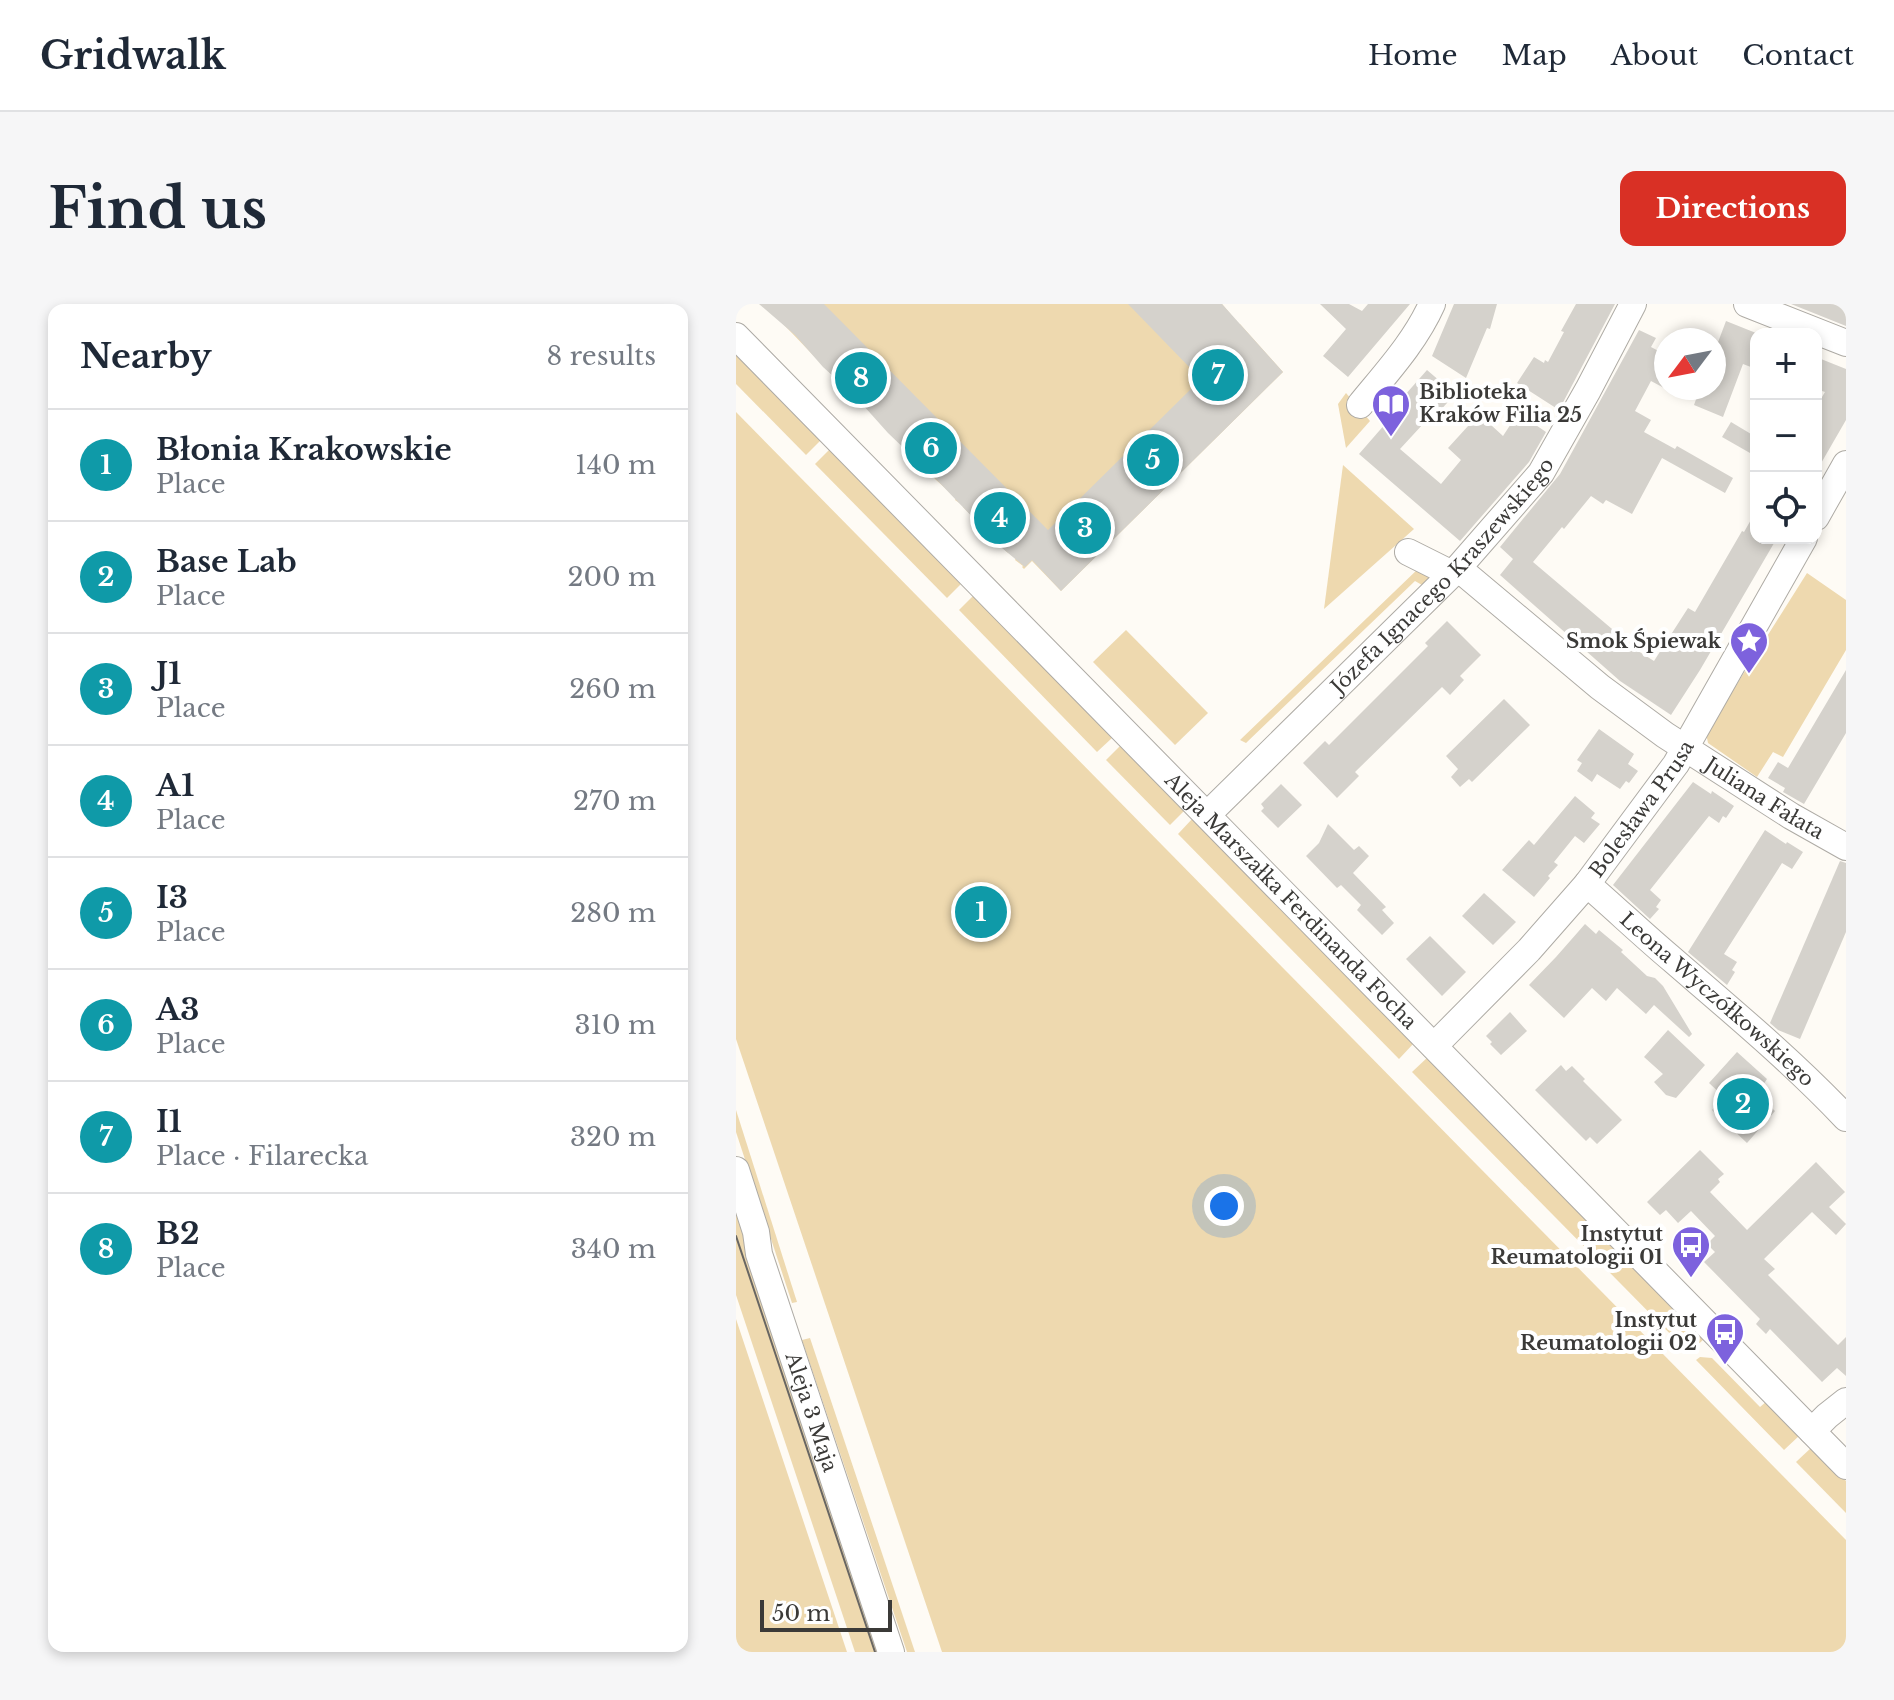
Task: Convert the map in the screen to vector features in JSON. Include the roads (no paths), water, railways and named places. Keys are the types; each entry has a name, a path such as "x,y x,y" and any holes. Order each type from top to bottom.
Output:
{"street":[{"path":"1360,405 1403,352 1432,304"},
{"name":"Józefa Ignacego Kraszewskiego","path":"1207,815 1455,571 1541,473 1633,304"},
{"path":"1747,304 1846,343"},
{"name":"Aleja Marszałka Ferdinanda Focha","path":"736,336 1846,1466"},
{"path":"1822,506 1846,464"},
{"name":"Bolesława Prusa","path":"1434,1046 1529,950 1587,884 1685,749 1801,544"},
{"name":"Juliana Fałata","path":"1408,552 1455,571 1600,687 1685,749 1846,847"},
{"name":"Leona Wyczółkowskiego","path":"1587,884 1769,1043 1846,1118"},
{"name":"Aleja 3 Maja","path":"736,1170 756,1232 759,1254 891,1652"},
{"path":"1812,1431 1846,1401"}],"tram line":[{"path":"736,1236 875,1652"}],"place":[{"name":"I1","path":"1218,375"},
{"name":"B2","path":"861,378"},
{"name":"Biblioteka Kraków Filia 25","path":"1391,438"},
{"name":"A3","path":"931,448"},
{"name":"I3","path":"1153,460"},
{"name":"A1","path":"1000,518"},
{"name":"J1","path":"1085,528"},
{"name":"Smok Śpiewak","path":"1749,675"},
{"name":"Błonia Krakowskie","path":"981,912"},
{"name":"Base Lab","path":"1743,1104"},
{"name":"Instytut Reumatologii 01","path":"1691,1279"},
{"name":"Instytut Reumatologii 02","path":"1725,1366"}]}
